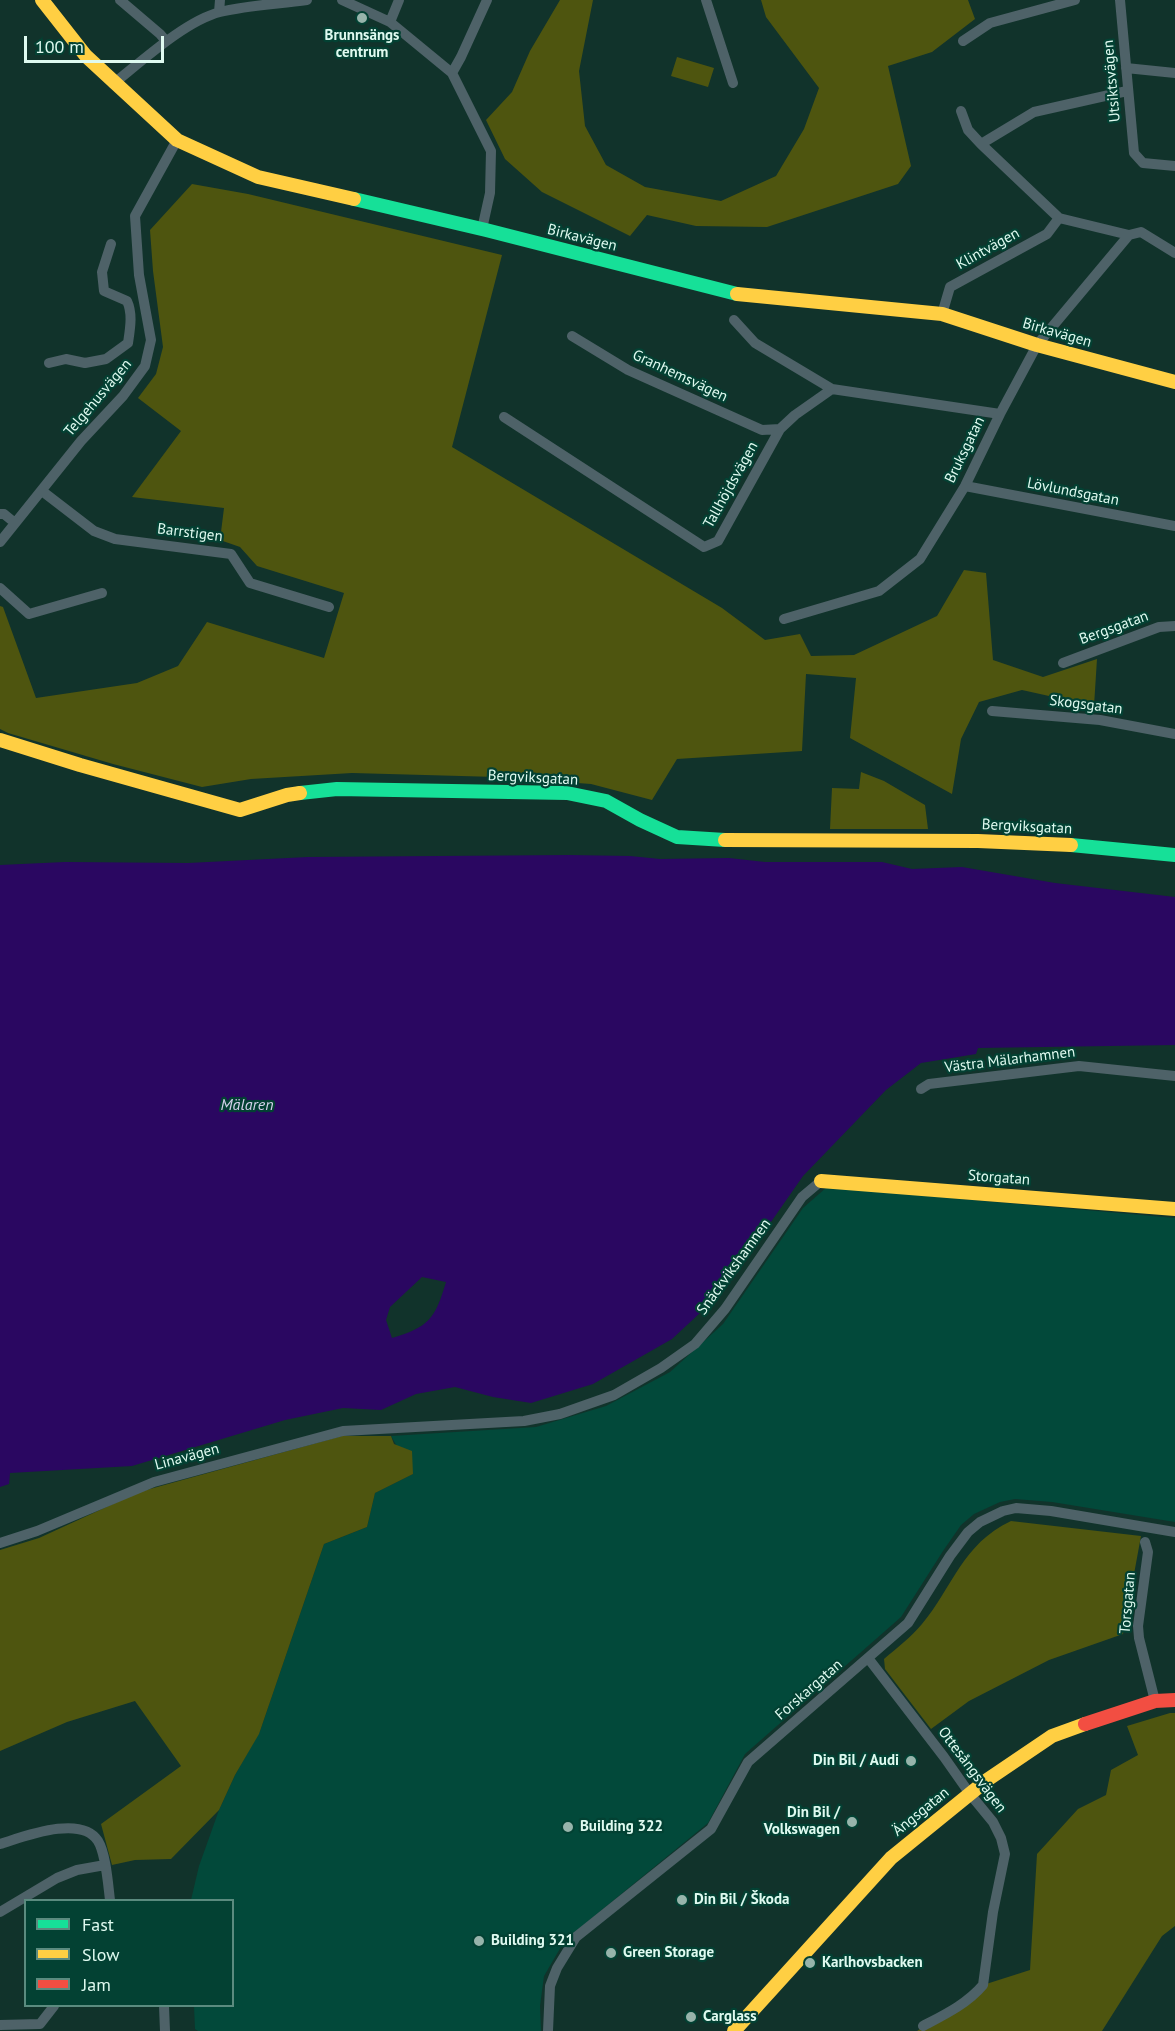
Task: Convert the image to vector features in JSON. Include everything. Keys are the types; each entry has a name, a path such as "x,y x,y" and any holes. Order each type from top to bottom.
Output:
{"street":[{"name":"Birkavägen","path":"42,0 86,56 113,84 177,140 258,177 482,229 744,296 942,314 1037,345 1175,382"},
{"path":"120,0 166,41"},
{"path":"219,12 220,0"},
{"path":"113,84 166,41 219,12 307,0"},
{"path":"342,0 390,22 452,73 492,151 489,193 482,229"},
{"path":"390,22 399,0"},
{"path":"452,73 488,0"},
{"path":"706,0 733,83"},
{"path":"963,41 990,23 1075,0"},
{"name":"Utsiktsvägen","path":"1120,0 1134,153 1143,163 1175,166"},
{"path":"1126,68 1175,73"},
{"path":"981,144 1034,112 1127,91"},
{"path":"961,111 968,130 1059,218 1129,235 1141,232 1175,253"},
{"name":"Telgehusvägen","path":"0,542 81,441 123,396 145,366 151,340 139,275 135,216 177,140"},
{"name":"Klintvägen","path":"942,314 950,287 1047,234 1059,218"},
{"name":"Bruksgatan","path":"784,619 879,591 920,559 965,486 1037,345 1129,235"},
{"path":"49,363 66,359 85,363 106,359 128,343 131,326 129,304 104,291 102,272 111,244"},
{"path":"734,320 755,343 832,389 1000,414"},
{"name":"Granhemsvägen","path":"572,336 628,370 659,384 762,430 780,429"},
{"name":"Tallhöjdsvägen","path":"504,417 704,547 718,540 780,429 795,415 832,389"},
{"name":"Lövlundsgatan","path":"965,486 1175,526"},
{"name":"Barrstigen","path":"42,491 93,531 115,539 231,554 250,583 329,607"},
{"path":"0,514 15,523"},
{"path":"0,588 29,614 102,593"},
{"name":"Bergsgatan","path":"1064,663 1159,627 1175,626"},
{"name":"Skogsgatan","path":"992,711 1100,720 1175,734"},
{"name":"Bergviksgatan","path":"0,740 240,810 287,795 337,789 567,793 606,801 677,837 715,840 1037,843 1175,855"},
{"name":"Västra Mälarhamnen","path":"921,1089 929,1084 1079,1066 1175,1076"},
{"name":"Storgatan","path":"821,1181 1175,1209"},
{"name":"Snäckvikshamnen","path":"391,1429 524,1421 560,1414 614,1395 661,1368 695,1344 725,1309 802,1197 821,1181"},
{"name":"Linavägen","path":"0,1543 37,1531 153,1482 343,1431 391,1429"},
{"name":"Forskargatan","path":"548,2031 550,1986 557,1968 576,1937 701,1839 718,1819 748,1762 908,1623 968,1532 980,1522 1003,1511 1016,1508 1175,1532"},
{"name":"Torsgatan","path":"1145,1542 1148,1552 1138,1638 1155,1701"},
{"name":"Ottesångsvägen","path":"868,1658 993,1822 1005,1854 993,1912 983,1985 976,1994 953,2010 923,2026"},
{"name":"Ängsgatan","path":"735,2030 891,1858 970,1794 1052,1736 1155,1701 1175,1700"},
{"path":"0,1844 44,1830 63,1828 88,1831 99,1842 110,1899"},
{"path":"0,1912 57,1878 76,1870 105,1865"},
{"path":"0,2025 40,2024 53,2007"},
{"path":"164,2007 165,2031"}],"shaded area":[{"path":"560,0 593,0 579,71 585,126 606,165 645,187 721,201 776,176 804,129 819,88 766,17 761,0 968,0 975,19 932,52 888,66 911,166 898,184 767,227 696,226 647,215 630,236 542,192 505,159 486,120 512,92 530,51"},
{"path":"677,57 714,68 708,87 671,76"},
{"path":"192,184 248,194 502,255 452,447 722,608 765,640 800,634 811,656 854,655 937,616 964,570 986,573 993,660 1043,677 1097,659 1094,706 1022,690 979,702 961,739 952,794 850,738 856,678 806,674 802,751 677,759 652,800 591,784 497,777 352,773 251,779 202,787 113,764 0,729 0,606 3,607 36,698 137,683 178,666 207,622 324,658 344,593 257,566 240,547 220,540 224,508 132,497 181,431 138,398 156,374 163,347 150,230"},
{"path":"861,772 884,781 925,805 928,829 830,829 832,788 859,789"},
{"path":"827,1187 1175,1218 1175,1522 1052,1502 1015,1499 1000,1502 974,1514 961,1525 901,1617 745,1754 708,1823 565,1940 544,1976 540,2006 541,2031 198,2031 195,2029 194,2007 234,2007 234,1899 191,1899 199,1866 219,1810 235,1775 260,1731 324,1544 367,1527 375,1493 413,1474 391,1436 536,1427 606,1406 670,1372 723,1324 803,1208"},
{"path":"342,1436 391,1436 394,1444 412,1451 413,1474 375,1493 367,1527 324,1544 259,1734 235,1775 219,1810 171,1859 135,1860 112,1865 101,1824 181,1766 135,1701 67,1722 0,1751 0,1550 39,1538 139,1492"},
{"path":"1011,1521 1141,1536 1123,1634 1049,1660 969,1701 931,1729 885,1669 884,1659 922,1624 969,1554 994,1531"},
{"path":"1175,1713 1175,1926 1162,1936 1102,2031 917,2031 983,1985 1030,1970 1037,1854 1078,1809 1106,1795 1111,1770 1138,1755 1127,1726"}],"water":[{"name":"Mälaren","path":"569,855 660,859 729,858 765,862 882,862 912,869 962,867 1055,883 1175,897 1175,1045 978,1048 976,1054 921,1063 886,1090 803,1176 727,1285 701,1312 672,1339 593,1384 531,1403 493,1397 455,1387 416,1394 381,1410 343,1408 285,1420 132,1466 10,1473 9,1484 0,1487 0,865 65,862 188,863 308,857","holes":["422,1277 446,1282 438,1305 429,1320 414,1330 392,1338 386,1320 390,1307"]}],"traffic: fast":[{"path":"354,199 737,294"},
{"path":"300,793 337,789 567,793 606,801 677,837 725,840"},
{"path":"1071,845 1175,855"}],"traffic: slow":[{"path":"42,0 86,56 177,140 258,177 354,199"},
{"path":"737,294 942,314 1037,345 1175,382"},
{"path":"0,740 240,810 300,793"},
{"path":"725,840 978,841 1071,845"},
{"path":"821,1181 1175,1209"},
{"path":"734,2031 891,1858 987,1780 1052,1736 1085,1724"}],"traffic: jam":[{"path":"1085,1724 1155,1701 1175,1700"}],"place":[{"name":"Brunnsängs centrum","path":"362,18"},
{"name":"Din Bil / Audi","path":"911,1761"},
{"name":"Din Bil / Volkswagen","path":"852,1822"},
{"name":"Building 322","path":"568,1827"},
{"name":"Din Bil / Škoda","path":"682,1900"},
{"name":"Building 321","path":"479,1941"},
{"name":"Green Storage","path":"611,1953"},
{"name":"Karlhovsbacken","path":"810,1963"},
{"name":"Carglass","path":"691,2017"}]}
